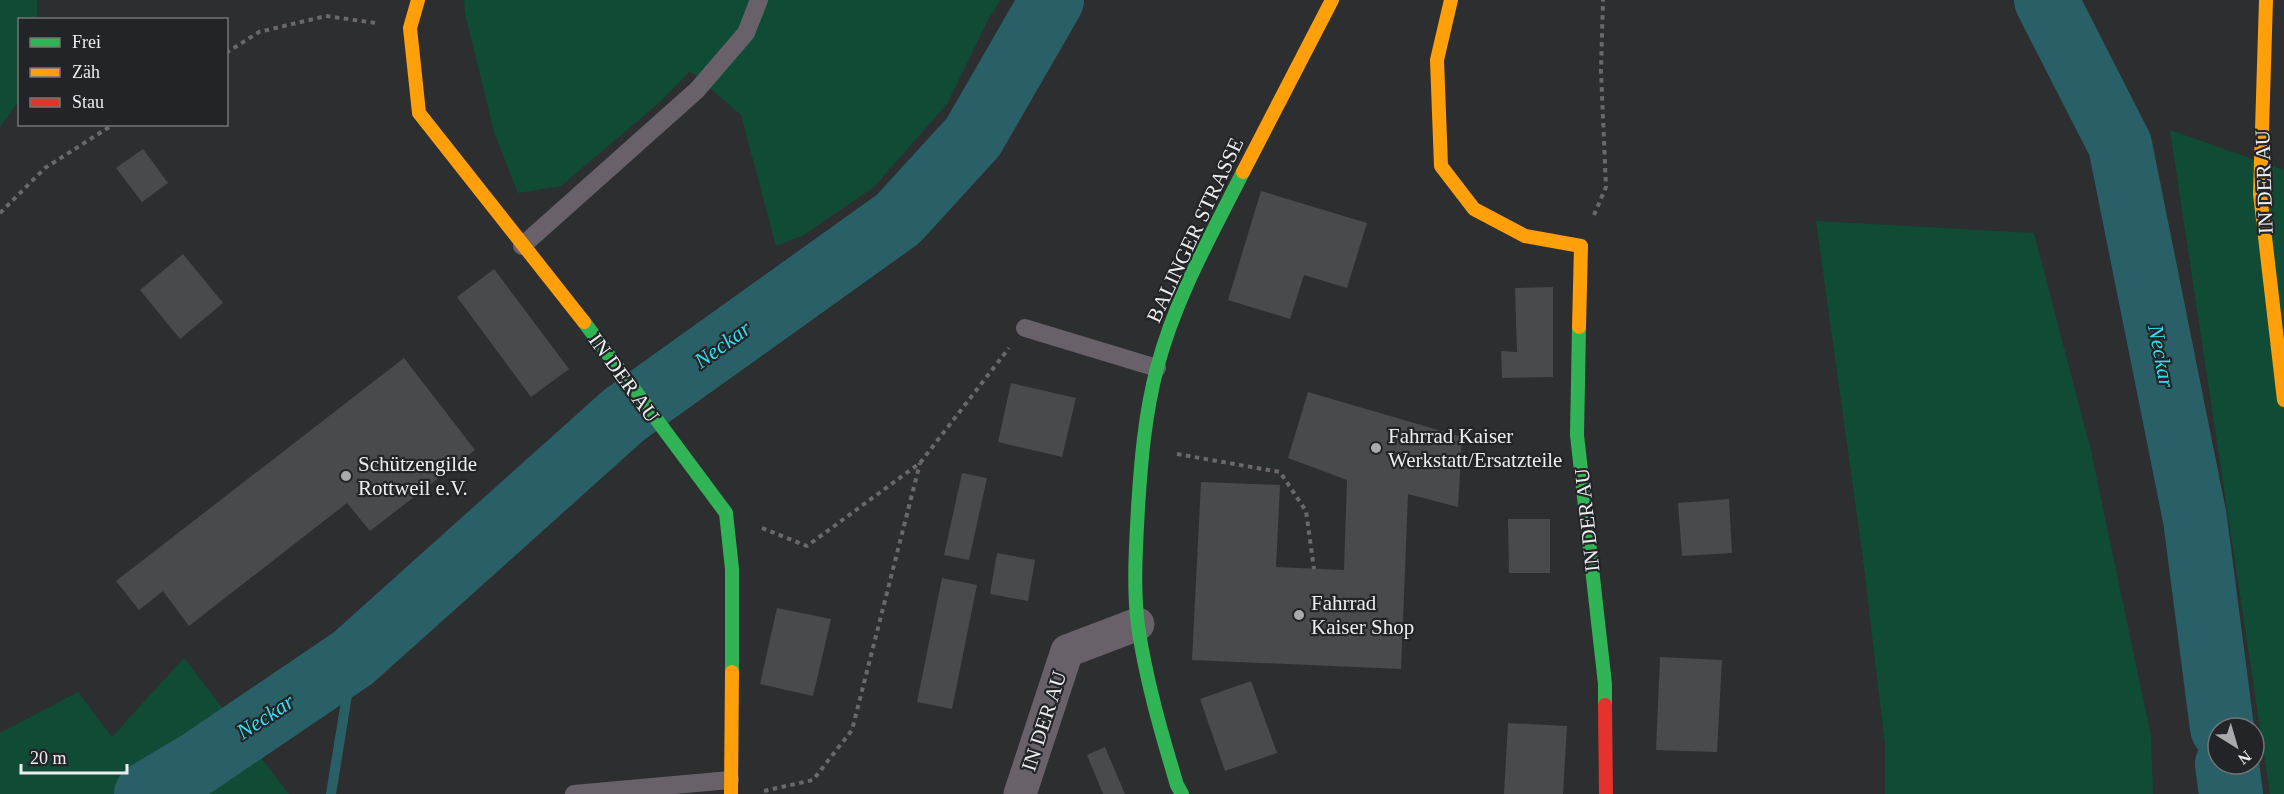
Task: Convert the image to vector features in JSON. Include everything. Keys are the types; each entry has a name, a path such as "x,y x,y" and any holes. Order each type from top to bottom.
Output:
{"street":[{"name":"IN DER AU","path":"418,0 410,28 419,113 605,349 689,466 726,513"},
{"name":"BALINGER STRASSE","path":"1182,794 1177,785 1153,706 1138,624 1135,555 1142,448 1157,368 1177,310 1210,237 1332,0"},
{"path":"1451,0 1437,60 1441,166 1474,209 1525,236 1581,246"},
{"name":"IN DER AU","path":"2266,0 2260,194 2284,400"},
{"name":"IN DER AU","path":"1581,246 1577,435 1605,684 1606,794"},
{"path":"726,513 732,569 730,787"},
{"name":"IN DER AU","path":"1020,794 1067,651 1138,624"}],"lane":[{"path":"522,246 697,90 746,33 759,0"},
{"path":"1025,328 1157,368"},
{"path":"574,794 730,787"}],"path":[{"path":"1581,246 1606,187 1601,71 1603,0"},
{"path":"228,52 259,32 326,16 410,28"},
{"path":"0,213 45,168 111,126"},
{"path":"726,513 807,546 920,463 1025,328"},
{"path":"1142,448 1280,472 1306,511 1314,569"},
{"path":"760,792 813,780 852,730 920,463"}],"green space":[{"path":"0,0 37,0 37,18 18,18 18,102 0,127"},
{"path":"464,0 1001,0 989,18 947,104 874,187 802,236 776,246 741,115 690,71 661,101 561,186 518,193 494,132 465,13"},
{"path":"2170,130 2284,170 2284,794 2270,794 2266,767 2266,716 2258,716"},
{"path":"1816,221 2034,233 2091,451 2151,736 2153,794 1885,794 1885,744 1863,559"},
{"path":"184,658 289,794 0,794 0,733 78,692 112,737"}],"building":[{"path":"143,149 168,183 142,202 116,168"},
{"path":"1261,191 1367,223 1347,288 1304,275 1290,319 1228,300"},
{"path":"183,254 223,303 180,339 140,290"},
{"path":"494,269 569,369 531,397 457,297"},
{"path":"1553,287 1553,377 1502,378 1501,351 1517,352 1515,288"},
{"name":"Schützengilde Rottweil e.V.","path":"404,358 475,450 370,531 347,503 189,626 163,591 139,610 116,581"},
{"path":"1011,383 1076,398 1062,457 998,442"},
{"name":"Fahrrad Kaiser Shop","path":"1308,392 1462,437 1458,507 1408,494 1401,669 1192,660 1201,482 1280,485 1276,567 1344,570 1347,480 1288,458"},
{"path":"962,473 987,478 969,560 944,555"},
{"path":"1729,499 1732,553 1682,556 1678,503"},
{"path":"1508,519 1550,519 1550,573 1509,573"},
{"path":"997,553 1035,560 1028,601 990,594"},
{"path":"942,578 977,585 952,709 917,702"},
{"path":"777,608 831,619 813,696 760,684"},
{"path":"1660,657 1722,660 1717,752 1656,750"},
{"path":"1251,681 1277,753 1225,771 1200,699"},
{"path":"1508,723 1567,726 1563,794 1504,794"},
{"path":"1105,747 1125,794 1103,794 1087,755"}],"waterway":[{"name":"Neckar","path":"146,794 198,763 353,658 624,415 898,219 973,137 1052,0"},
{"name":"Neckar","path":"2046,0 2120,145 2195,519 2220,716"},
{"name":"Neckar","path":"331,794 353,658"},
{"name":"Neckar","path":"2229,776 2231,794"}],"traffic: fast":[{"path":"1182,794 1177,785 1154,706 1138,626 1135,567 1142,455 1153,385 1165,342 1195,268 1243,172"},
{"path":"584,322 726,513 732,569 732,672"},
{"path":"1579,327 1577,435 1605,684 1605,705"}],"traffic: slow":[{"path":"418,0 410,28 419,113 584,322"},
{"path":"1243,172 1332,0"},
{"path":"1451,0 1437,60 1441,166 1474,209 1525,236 1581,246 1579,327"},
{"path":"2266,0 2260,194 2284,400"},
{"path":"731,794 732,672"}],"traffic: jam":[{"path":"1605,705 1606,794"}],"place":[{"name":"Fahrrad Kaiser Werkstatt/Ersatzteile","path":"1376,448"},
{"name":"Schützengilde Rottweil e.V.","path":"346,476"},
{"name":"Fahrrad Kaiser Shop","path":"1299,615"}]}
